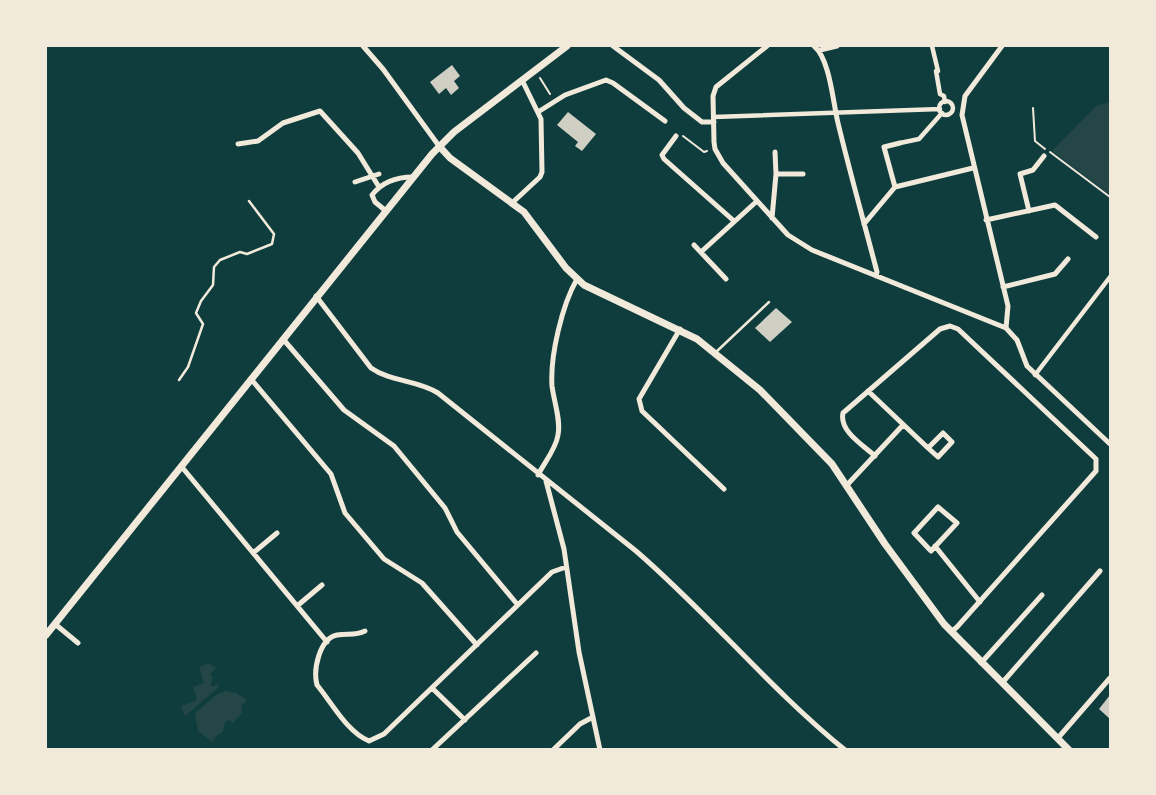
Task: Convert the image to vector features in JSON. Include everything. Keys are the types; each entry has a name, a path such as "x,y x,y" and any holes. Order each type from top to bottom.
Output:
{"street":[{"path":"363,46 450,158 530,217 577,279 584,285 680,329 715,353 760,390 832,464 915,587 951,632 1069,750"},
{"path":"46,635 439,146 566,46"},
{"path":"614,46 659,80 684,108 702,122 836,112 941,111 949,114 953,108 962,107"},
{"path":"767,46 716,87 713,96 715,149 723,163 788,235 812,250 1006,328 1017,340 1027,366 1035,375 1111,444"},
{"path":"837,46 817,48 831,86 876,276"},
{"path":"895,187 884,147 919,139 945,102 944,96 940,94 936,71 939,71 932,46"},
{"path":"1002,46 968,91 962,107 962,122 1008,306 1006,328"},
{"path":"512,203 542,174 542,126 522,80"},
{"path":"538,112 565,94 602,81 613,83 665,121"},
{"path":"945,102 951,103 953,108"},
{"path":"238,144 258,141 283,123 320,111 359,153 376,175 379,187"},
{"path":"676,134 663,150 664,159 734,221"},
{"path":"772,218 775,152"},
{"path":"1029,211 1020,174 1033,170 1044,156"},
{"path":"864,225 895,187 973,168"},
{"path":"776,174 803,174"},
{"path":"355,182 376,175"},
{"path":"386,211 375,202 372,195 379,187 398,177 413,177"},
{"path":"701,252 757,201"},
{"path":"986,220 1055,205 1096,237"},
{"path":"694,245 726,279"},
{"path":"1003,287 1055,274 1068,259"},
{"path":"1035,375 1111,277"},
{"path":"538,475 559,432 552,383 553,355 567,303 577,279"},
{"path":"316,296 371,368 383,376 425,386 438,393 636,551 667,577 812,723 845,750"},
{"path":"875,456 847,430 842,420 846,410 940,329 954,327 1096,459 1096,471 951,632"},
{"path":"680,329 639,398 639,405 642,411 724,489"},
{"path":"283,339 344,410 394,446 445,508 457,532 517,604"},
{"path":"251,379 331,474 345,513 384,559 422,583 477,645"},
{"path":"867,391 903,425 928,448 938,457 953,442 943,433 928,448"},
{"path":"847,485 903,425"},
{"path":"181,466 327,642"},
{"path":"546,481 564,549 600,750"},
{"path":"938,507 957,523 935,546 931,551 914,533 938,507"},
{"path":"253,553 277,533"},
{"path":"935,546 980,602"},
{"path":"365,631 356,636 336,635 327,642 318,655 316,679 317,685 361,738 369,741 384,734 552,572 566,567"},
{"path":"1002,683 1100,571"},
{"path":"297,606 322,585"},
{"path":"981,663 1042,595"},
{"path":"55,624 78,643"},
{"path":"432,750 536,653"},
{"path":"1058,738 1111,678"},
{"path":"432,688 465,720"},
{"path":"553,750 580,724 593,717"}],"lane":[{"path":"179,380 188,367 203,324 196,313 213,285 214,267 220,260 240,253 247,254 272,244 274,234 249,201"},
{"path":"715,353 769,302"}],"path":[{"path":"535,70 554,101"},
{"path":"1033,108 1035,141 1111,197"},
{"path":"676,134 704,152 715,149"}],"shaded area":[{"path":"1110,102 1110,195 1052,151 1096,106"},
{"path":"209,663 216,668 210,674 213,678 210,685 213,687 217,684 219,687 185,716 181,706 197,700 193,687 204,683 199,667"},
{"path":"225,691 236,693 247,700 241,706 242,713 233,723 229,720 225,722 223,732 212,742 198,731 195,713"}],"building":[{"path":"452,65 460,76 454,81 459,88 451,95 446,88 439,94 430,82"},
{"path":"568,112 596,134 582,151 575,146 578,142 557,125"},
{"path":"776,308 792,322 770,342 755,328"},
{"path":"1110,695 1110,719 1099,709"}]}
